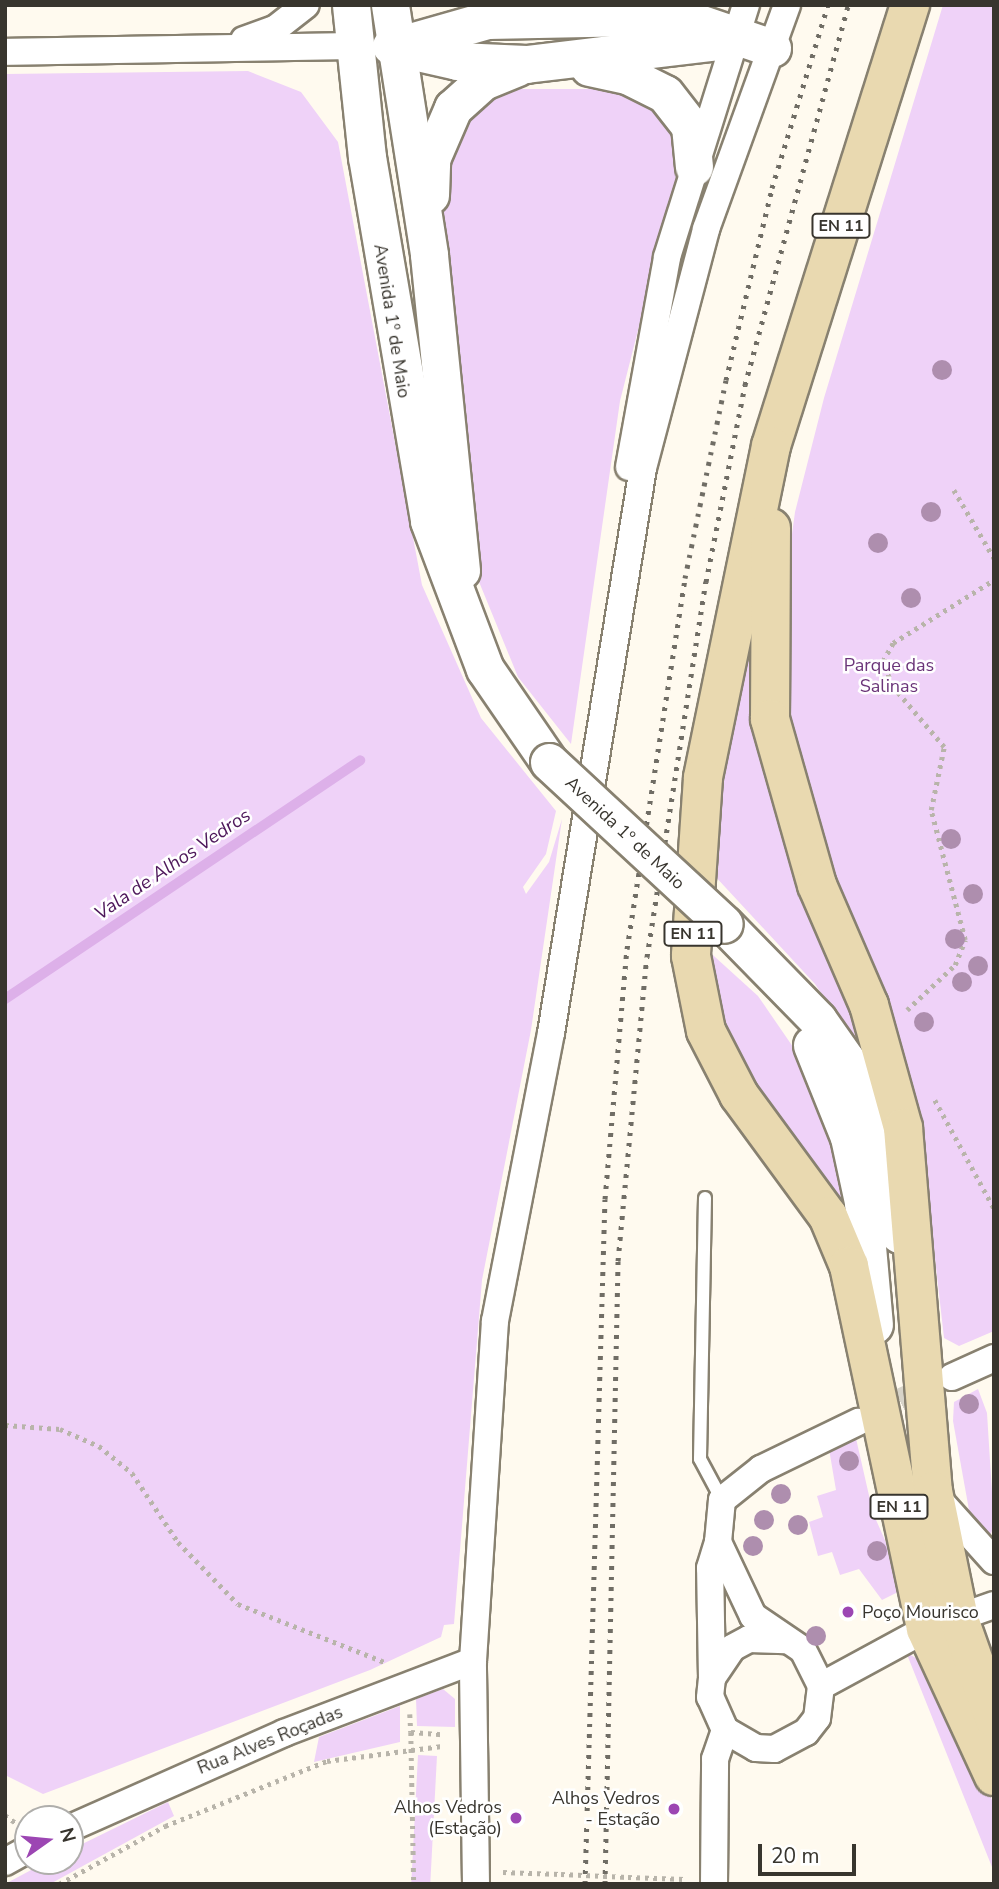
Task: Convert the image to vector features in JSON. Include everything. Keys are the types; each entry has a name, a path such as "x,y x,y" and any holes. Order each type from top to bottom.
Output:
{"main road":[{"name":"Avenida 1º de Maio","path":"351,5 407,417 429,521 468,630 506,707 550,762 770,968"},
{"name":"Avenida 1º de Maio","path":"390,5 429,255 468,630"},
{"name":"EN 11","path":"910,5 771,446 703,778 691,956 706,1031 734,1084 828,1216 849,1266 874,1383 994,1718"},
{"path":"396,46 472,13 684,18 735,39 772,48"},
{"path":"355,46 396,46 457,61 526,64 564,63 735,39"},
{"path":"564,63 627,75 665,94 690,127 694,167"},
{"path":"429,255 431,159 440,129 483,81 526,64"},
{"name":"EN 11","path":"771,446 770,719 817,885 886,1054 910,1186 915,1305 933,1491 994,1776"},
{"path":"770,968 846,1060 868,1109 915,1305"},
{"path":"770,968 820,1059 849,1137 871,1279 874,1383"}],"street":[{"path":"226,46 275,29 306,5"},
{"path":"476,1878 473,1661 495,1321 572,910 613,622 643,366 694,167 746,5"},
{"path":"613,622 643,468 706,229 787,5"},
{"path":"5,52 226,46 355,46"},
{"path":"952,1377 994,1358"},
{"path":"718,1542 753,1616 815,1664 821,1686 817,1718 791,1743 756,1748 725,1730 710,1697 710,1568 718,1542 722,1500 761,1469 858,1422"},
{"path":"933,1491 994,1561"},
{"path":"821,1686 960,1618"},
{"path":"712,1678 732,1647 749,1639 786,1640"},
{"name":"Rua Alves Roçadas","path":"84,1822 402,1687 473,1661"},
{"path":"714,1882 715,1759 725,1730"}],"lane":[{"path":"705,1198 700,1459 722,1500"}],"path":[{"path":"954,490 994,558"},
{"path":"904,1024 906,1011 955,965 965,940 931,810 944,747 892,686 883,661 893,643 994,580"},
{"path":"928,1088 994,1208"},
{"path":"5,1425 60,1429 99,1446 132,1473 178,1542 238,1604 300,1633 371,1653 391,1667 410,1703 414,1884"},
{"path":"59,1884 165,1826 327,1761 442,1750 442,1732 411,1732"},
{"path":"476,1878 561,1874 714,1882"}],"green space":[{"name":"Parque das Salinas","path":"943,5 994,5 994,1331 959,1346 944,1338 919,1116 905,1056 829,867 788,725 783,600 795,512 824,398"},
{"path":"248,71 301,92 338,142 422,585 481,718 556,811 546,854 523,887 526,894 549,862 562,819 531,1030 482,1280 454,1624 444,1625 441,1637 370,1670 43,1794 5,1775 5,74"},
{"path":"518,89 620,89 653,103 673,128 678,173 620,401 571,744 518,677 475,572 439,179 446,142 483,101"},
{"path":"754,657 883,1085 815,984 713,874 728,743 743,658"},
{"path":"704,947 758,996 802,1060 820,1095 848,1196 834,1200 724,1040"},
{"path":"978,1389 987,1413 994,1524 989,1540 976,1531 969,1510 953,1421 954,1402"},
{"path":"855,1434 873,1513 906,1588 882,1600 859,1569 840,1575 832,1552 818,1556 809,1522 823,1517 817,1496 836,1490 829,1449"},
{"path":"906,1652 919,1660 994,1804 994,1872"},
{"path":"443,1689 455,1699 455,1727 417,1726 416,1699"},
{"path":"400,1706 400,1742 314,1762 319,1737"},
{"path":"418,1755 437,1756 430,1884 411,1884"},
{"path":"168,1802 174,1816 84,1865 84,1843"},
{"path":"22,1875 66,1875 50,1884 5,1884"}],"waterway":[{"name":"Vala de Alhos Vedros","path":"5,999 360,760"}],"tunnel":[{"path":"865,1418 938,1384"}],"railway":[{"path":"585,1884 605,1199 627,949 685,578 726,380 772,188 828,5"},
{"path":"605,1884 618,1261 647,957 706,582 745,385 848,5"}],"place":[{"name":"Poço Mourisco","path":"848,1612"},
{"name":"Alhos Vedros - Estação","path":"674,1809"},
{"name":"Alhos Vedros (Estação)","path":"516,1818"}]}
